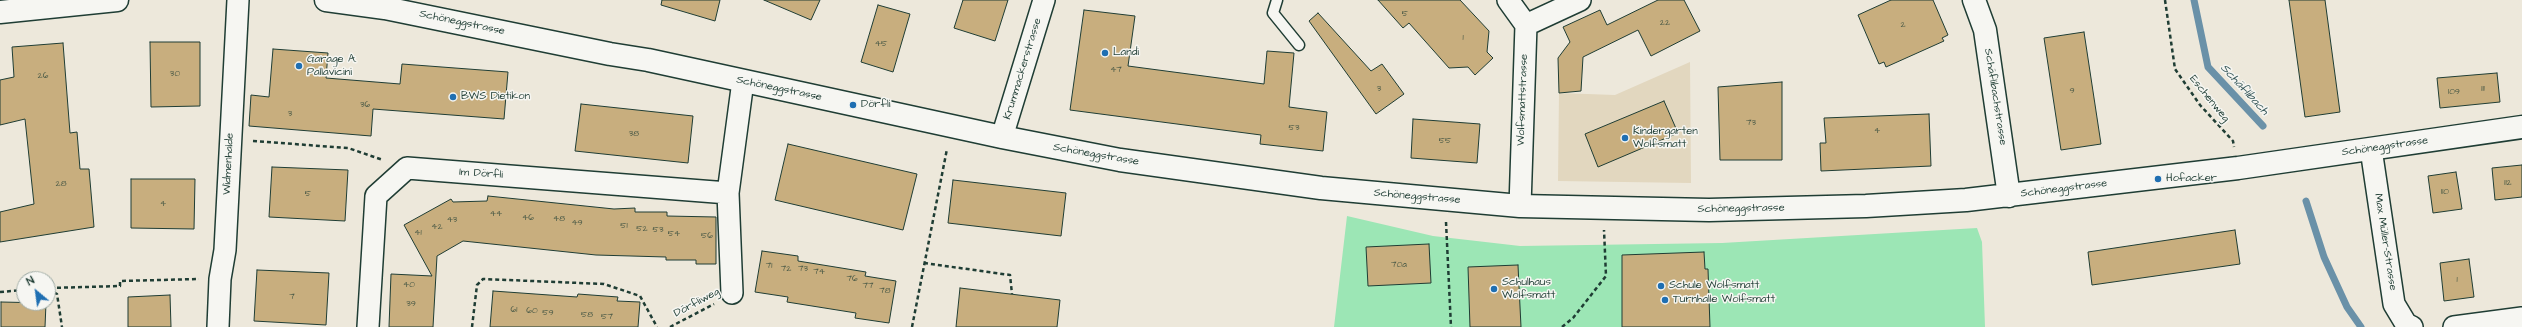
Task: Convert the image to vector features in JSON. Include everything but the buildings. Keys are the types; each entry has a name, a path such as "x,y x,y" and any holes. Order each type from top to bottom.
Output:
{"street":[{"path":"0,12 93,1 117,0"},
{"name":"Widmenhalde","path":"218,327 220,279 225,250 238,0"},
{"name":"Schöneggstrasse","path":"326,0 421,15 648,60 1002,137 1180,170 1320,188 1520,206 1605,209 1709,210 1866,206 2009,196 2238,168 2522,127"},
{"name":"Krummackerstrasse","path":"1002,137 1044,0"},
{"path":"1508,0 1526,25 1580,0"},
{"name":"Schäflibachstrasse","path":"1974,0 1984,30 2009,196"},
{"name":"Wolfsmattstrasse","path":"1520,206 1526,25"},
{"path":"732,294 728,193 743,81"},
{"name":"Max Müller-Strasse","path":"2370,149 2394,304 2406,324 2412,327"},
{"path":"368,327 376,196 406,168"},
{"name":"Im Dörfli","path":"406,168 728,193"},
{"path":"2454,327 2522,318"}],"lane":[{"path":"1277,0 1273,13 1299,45"}],"path":[{"name":"Eschenweg","path":"2165,0 2175,69 2200,105 2233,141 2238,168"},
{"path":"912,327 952,126"},
{"path":"230,139 348,148 406,168"},
{"path":"1446,200 1451,327"},
{"path":"1562,327 1573,318 1606,276 1605,209"},
{"path":"924,263 1010,274 1012,294"},
{"path":"56,289 120,286 120,282 220,279"},
{"path":"472,327 477,285 483,279 604,284 640,296 656,327"},
{"path":"0,292 16,291"},
{"path":"56,293 58,294 62,327"},
{"name":"Dörfliweg","path":"670,327 732,294"}],"shaded area":[{"name":"Kindergarten Wolfsmatt","path":"1690,62 1691,183 1558,181 1559,93 1615,95"}],"green space":[{"name":"Schule Wolfsmatt","path":"1347,216 1433,236 1520,246 1722,243 1977,228 1982,242 1985,327 1334,327"}],"waterway":[{"name":"Schäflibach","path":"2194,0 2208,67 2263,126"},
{"name":"Schäflibach","path":"2306,201 2324,257 2347,307 2361,327"}],"place":[{"name":"Landi","path":"1105,53"},
{"name":"Garage A. Pallavicini","path":"299,66"},
{"name":"BWS Dietikon","path":"453,97"},
{"name":"Dörfli","path":"853,105"},
{"name":"Kindergarten Wolfsmatt","path":"1625,138"},
{"name":"Hofacker","path":"2158,179"},
{"name":"Schule Wolfsmatt","path":"1661,286"},
{"name":"Schulhaus Wolfsmatt","path":"1494,289"},
{"name":"Turnhalle Wolfsmatt","path":"1665,300"}]}
